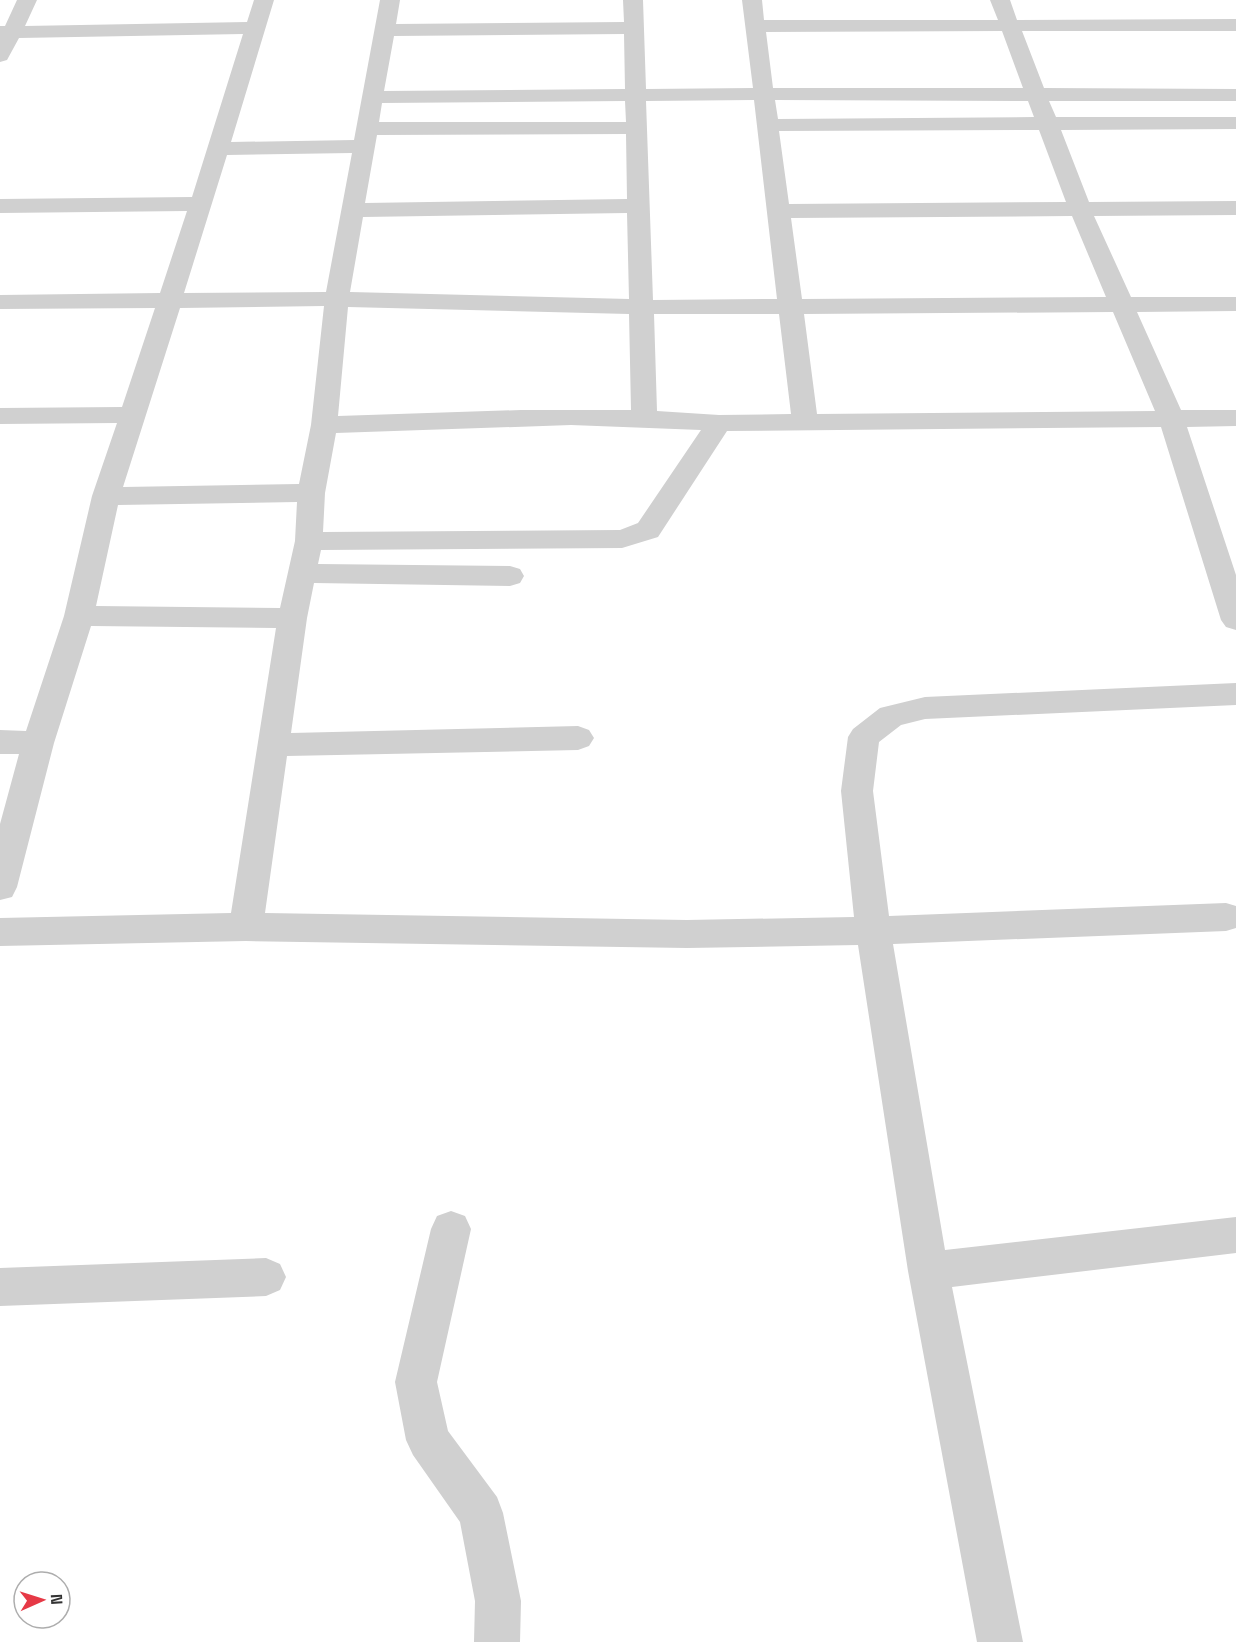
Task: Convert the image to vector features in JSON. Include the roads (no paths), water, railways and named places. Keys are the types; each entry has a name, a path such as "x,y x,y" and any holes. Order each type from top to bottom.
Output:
{"street":[{"path":"0,56 6,32 27,0"},
{"path":"0,887 38,743 79,616 106,496 219,149 264,0"},
{"path":"246,927 292,618 309,541 311,493 324,425 337,299 390,0"},
{"path":"633,0 644,417"},
{"path":"752,0 805,422"},
{"path":"1000,0 1080,209 1171,418 1234,608"},
{"path":"756,26 1236,25"},
{"path":"6,32 256,28"},
{"path":"385,30 634,28"},
{"path":"373,97 1236,94"},
{"path":"768,125 1236,123"},
{"path":"219,149 365,138 637,128"},
{"path":"0,206 201,204"},
{"path":"352,210 639,206"},
{"path":"779,212 1236,208"},
{"path":"0,302 337,299 642,307 1236,304"},
{"path":"0,416 131,415"},
{"path":"324,425 482,418 644,417 718,423 1236,418"},
{"path":"309,541 622,539 648,530 718,423"},
{"path":"106,496 311,493"},
{"path":"302,573 510,576"},
{"path":"79,616 292,618"},
{"path":"1000,1642 928,1271 873,931 857,791 864,737 891,716 925,708 1236,694"},
{"path":"273,745 578,738"},
{"path":"0,742 38,743"},
{"path":"0,932 246,927 687,934 873,931 1226,917"},
{"path":"451,1229 417,1382 428,1440 481,1513 498,1601 497,1642"},
{"path":"928,1271 1236,1235"},
{"path":"0,1287 266,1277"}]}
